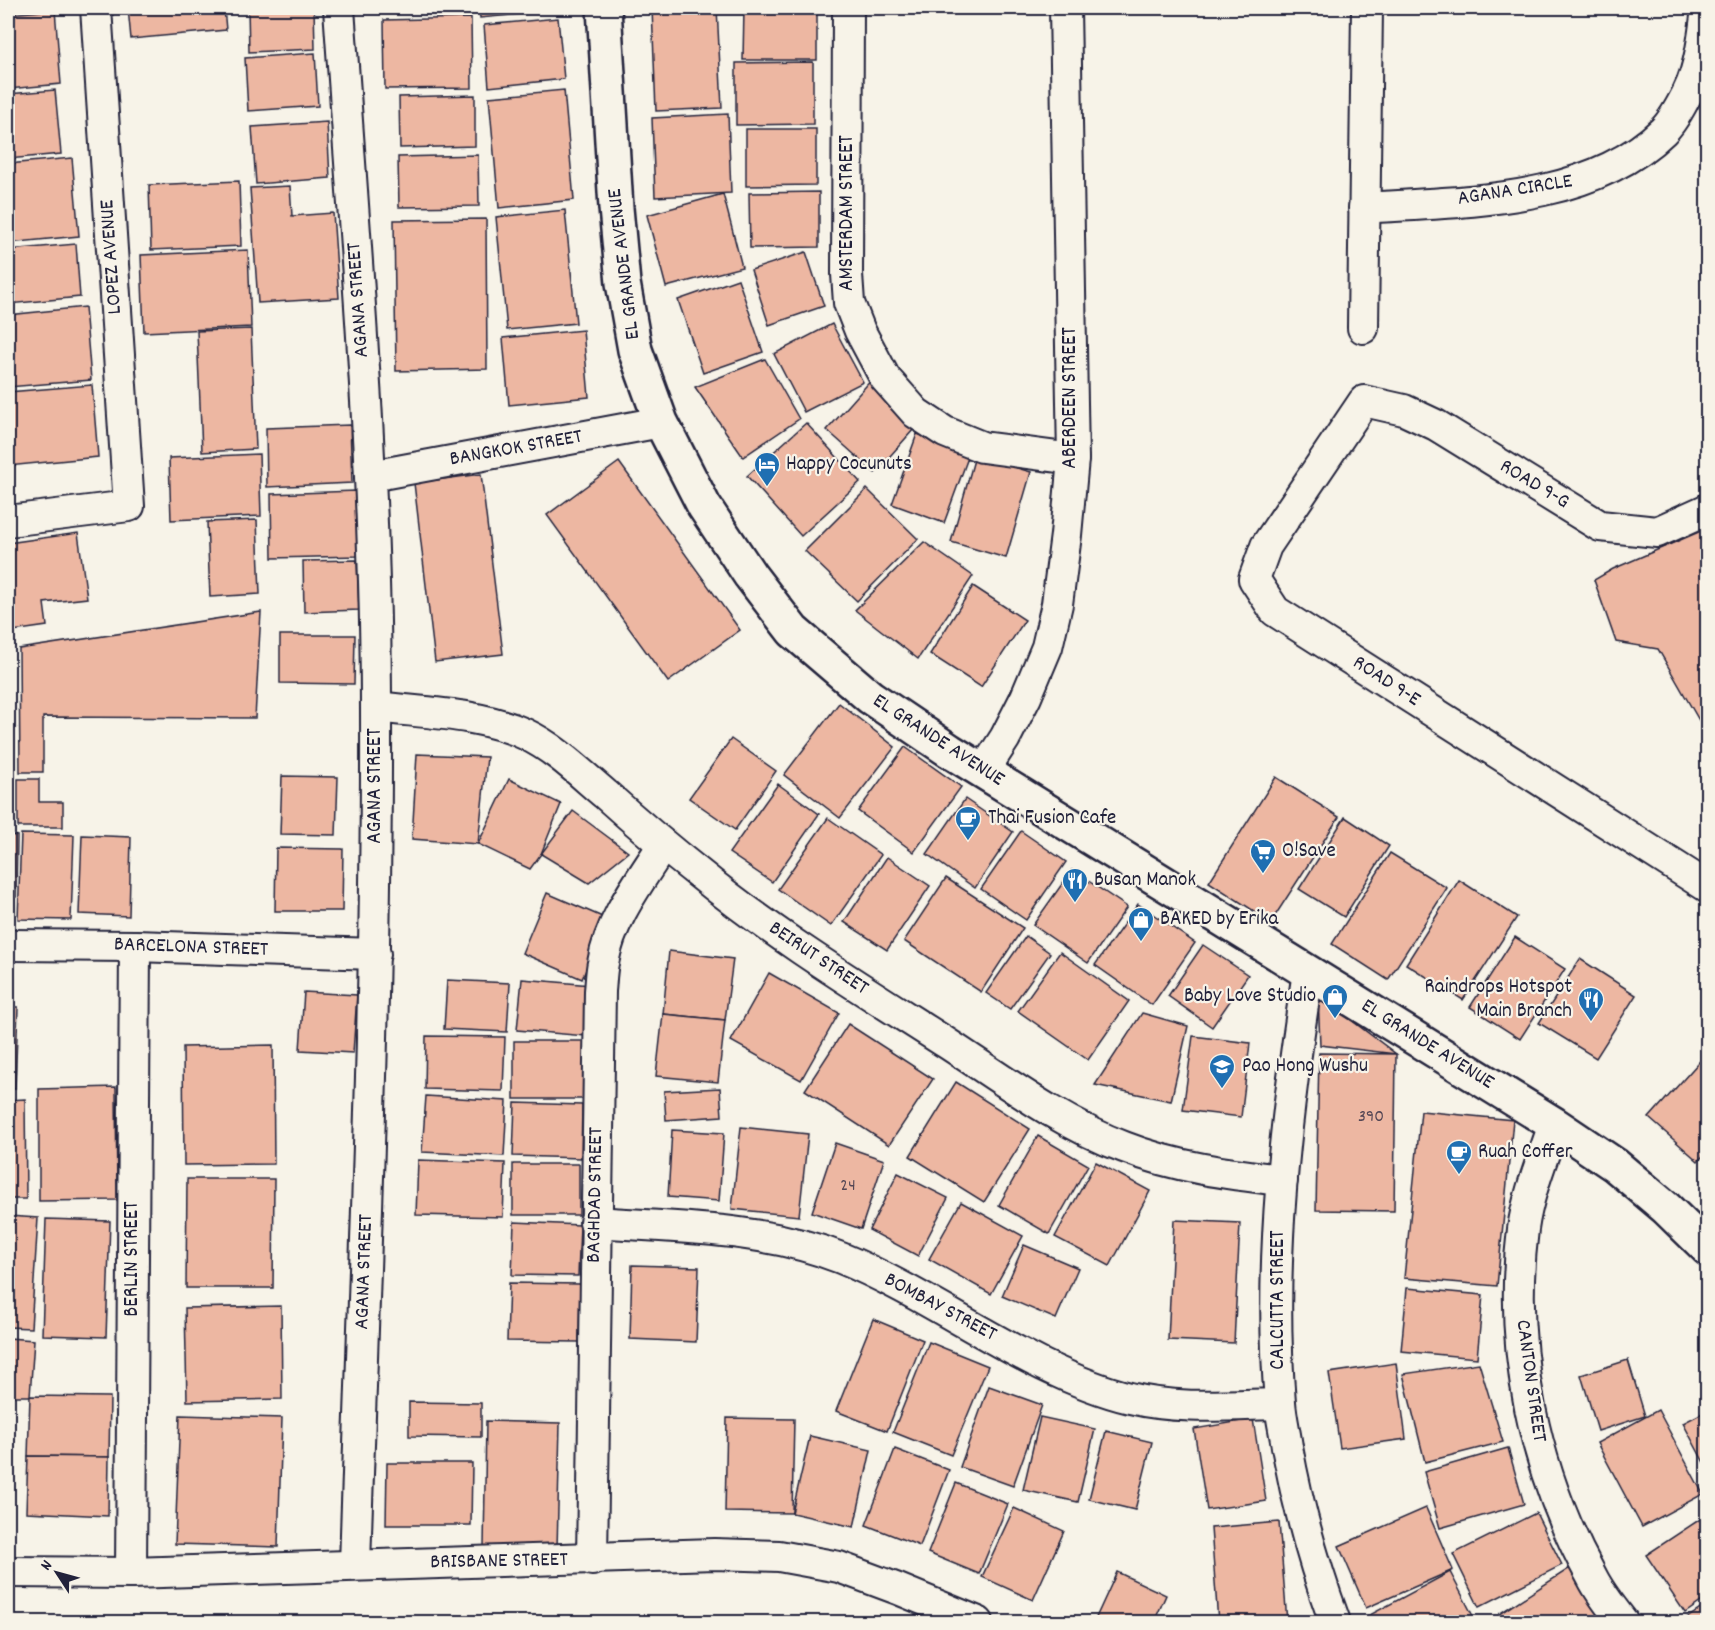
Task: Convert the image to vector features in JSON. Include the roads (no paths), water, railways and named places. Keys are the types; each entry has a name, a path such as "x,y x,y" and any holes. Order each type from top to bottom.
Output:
{"street":[{"name":"LOPEZ AVENUE","path":"8,521 129,506 96,8"},
{"name":"AGANA STREET","path":"339,8 371,476 376,707 375,954 355,1565"},
{"name":"EL GRANDE AVENUE","path":"604,8 616,208 623,283 635,350 661,422 704,506 750,575 793,631 870,697 983,771 1554,1124 1623,1172 1666,1208 1707,1249"},
{"name":"AMSTERDAM STREET","path":"848,8 847,273 849,303 860,332 885,378 916,413 945,432 982,447 1073,459"},
{"name":"ABERDEEN STREET","path":"983,771 1016,718 1047,647 1057,604 1066,535 1073,459 1065,8"},
{"path":"1363,328 1367,8"},
{"name":"AGANA CIRCLE","path":"1364,208 1480,200 1541,191 1587,178 1630,157 1665,129 1689,91 1702,44 1707,8"},
{"name":"ROAD 9-G","path":"1364,401 1404,410 1436,425 1600,526 1657,532 1707,509"},
{"name":"ROAD 9-E","path":"1364,401 1266,546 1254,579 1275,611 1707,887"},
{"name":"BANGKOK STREET","path":"371,476 661,422"},
{"name":"BEIRUT STREET","path":"376,707 491,721 527,735 566,761 707,881 810,955 1075,1124 1122,1147 1175,1164 1229,1174 1282,1180"},
{"name":"BAGHDAD STREET","path":"592,1560 600,991 603,961 615,925 634,889 663,845"},
{"name":"BARCELONA STREET","path":"8,945 135,946 375,954"},
{"name":"BERLIN STREET","path":"132,1573 135,946"},
{"name":"CALCUTTA STREET","path":"1308,972 1296,1053 1277,1248 1276,1294 1280,1404 1295,1493 1317,1575 1335,1623"},
{"name":"CANTON STREET","path":"1554,1124 1523,1227 1518,1289 1520,1340 1528,1402 1545,1470 1566,1524 1592,1578 1623,1623"},
{"name":"BOMBAY STREET","path":"595,1222 758,1234 840,1257 888,1279 1078,1382 1132,1399 1181,1405 1280,1404"},
{"name":"BRISBANE STREET","path":"8,1572 132,1573 592,1560 714,1554 779,1556 839,1567 978,1623"}],"place":[{"name":"Happy Cocunuts","path":"767,488"},
{"name":"Thai Fusion Cafe","path":"968,842"},
{"name":"O!Save","path":"1263,875"},
{"name":"Busan Manok","path":"1075,904"},
{"name":"BAKED by Erika","path":"1141,943"},
{"name":"Baby Love Studio","path":"1335,1020"},
{"name":"Raindrops Hotspot Main Branch","path":"1591,1023"},
{"name":"Pao Hong Wushu","path":"1222,1090"},
{"name":"Ruah Coffer","path":"1459,1176"}]}
